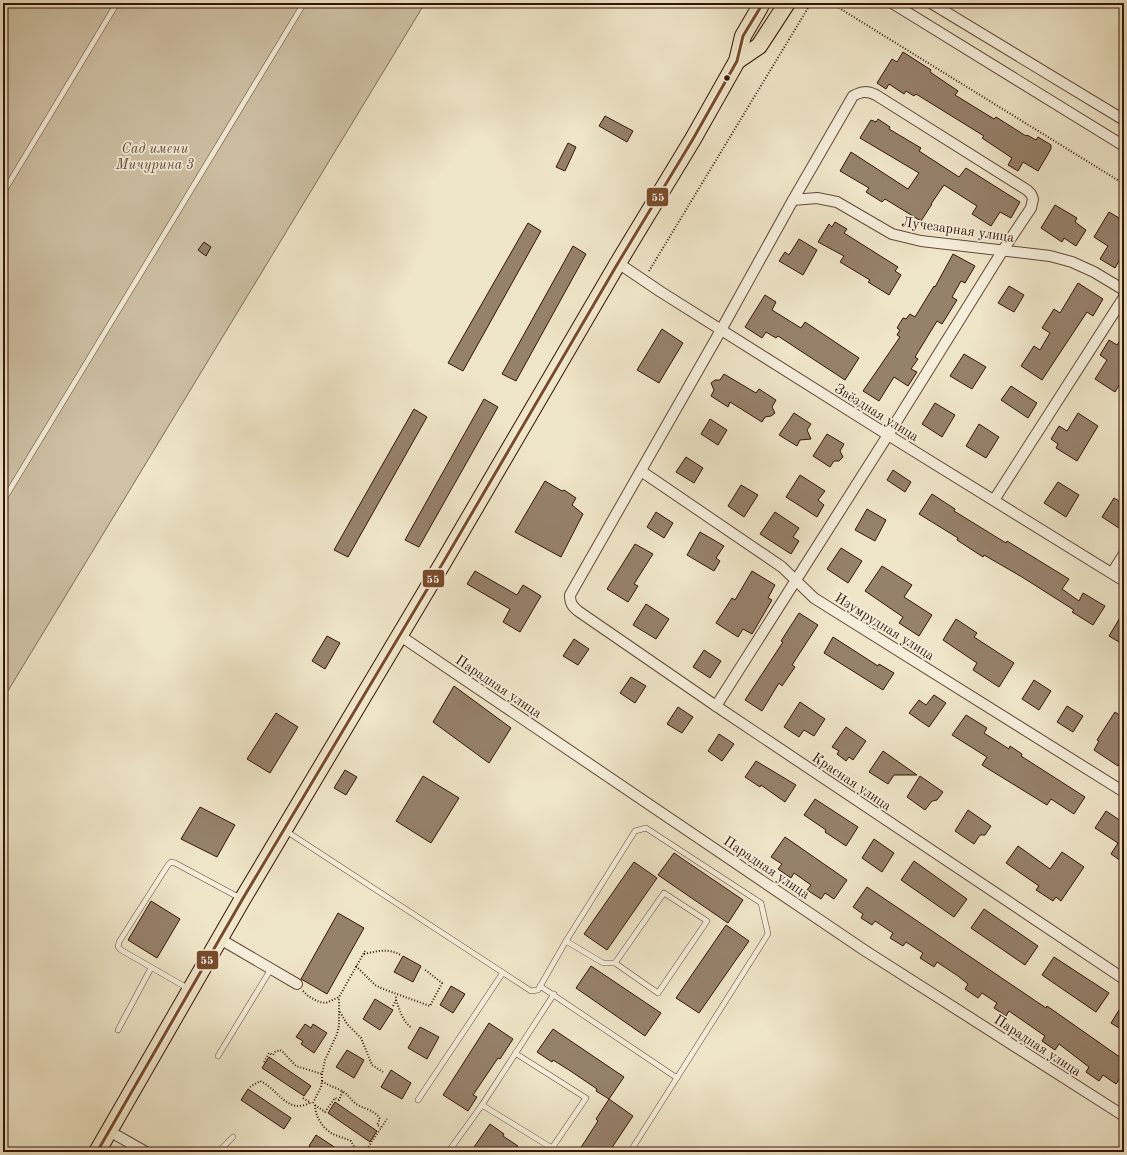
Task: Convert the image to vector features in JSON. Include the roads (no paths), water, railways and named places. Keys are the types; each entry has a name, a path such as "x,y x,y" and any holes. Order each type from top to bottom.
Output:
{"main road":[{"path":"737,61 759,46 787,3"},
{"path":"97,1152 242,900 285,830 618,263 693,139 737,61 743,36 761,4"}],"street":[{"path":"892,3 1124,146"},
{"path":"931,3 1124,120"},
{"path":"641,471 853,96 860,92 867,91 883,99 1031,194 1033,199 1031,208 1002,250 888,435 716,706"},
{"name":"Лучезарная улица","path":"793,200 817,198 837,202 892,234 904,238 1050,256 1072,262 1094,272 1124,290"},
{"name":"Звёздная улица","path":"618,263 888,435 1124,581"},
{"path":"994,500 1124,297"},
{"name":"Изумрудная улица","path":"641,471 782,567 814,598 1124,792"},
{"name":"Красная улица","path":"641,471 572,589 570,601 573,606 578,611 716,706 1124,979"},
{"path":"1112,573 1124,554"},
{"name":"Парадная улица","path":"399,635 864,950 1124,1116"},
{"path":"220,939 297,984"},
{"path":"109,1131 146,1152"}],"lane":[{"path":"3,193 117,3"},
{"path":"3,501 304,3"},
{"path":"285,830 502,974 531,991 538,990 566,941 635,831 646,828 761,903 768,934 630,1152"},
{"path":"190,990 121,950 118,945 169,863 175,863 242,900"},
{"path":"566,941 603,963 615,963 658,993 707,921 664,893 615,963"},
{"path":"118,1030 151,968"},
{"path":"218,1056 271,969"},
{"path":"418,1100 502,974"},
{"path":"540,986 677,1078"},
{"path":"450,1152 449,1151 482,1106 554,994"},
{"path":"482,1106 552,1148 586,1098 515,1053"},
{"path":"218,1152 233,1137"}],"park label":[{"name":"Сад имени Мичурина 3","path":"155,156"}]}
